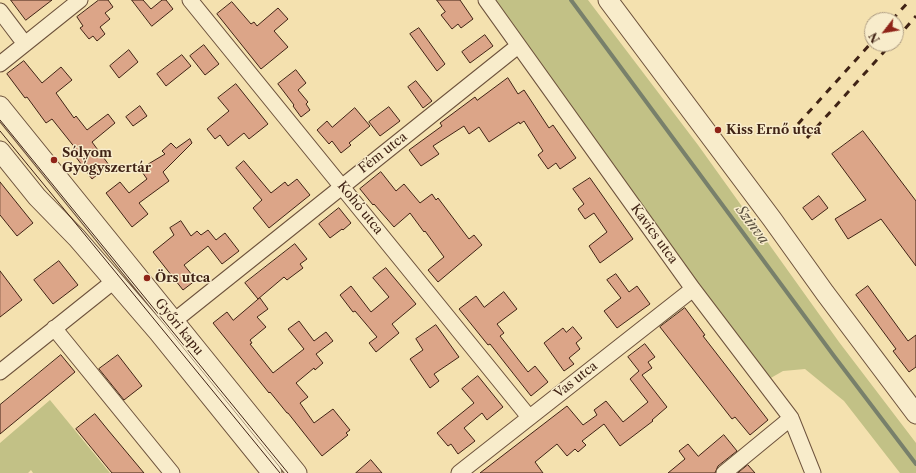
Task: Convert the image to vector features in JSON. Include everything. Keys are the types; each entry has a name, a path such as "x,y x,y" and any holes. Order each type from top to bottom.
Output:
{"street":[{"path":"0,64 80,0"},
{"name":"Kohó utca","path":"190,0 529,417"},
{"name":"Kavics utca","path":"486,0 693,289 791,418 813,473"},
{"path":"608,0 916,414"},
{"path":"0,11 25,44"},
{"name":"Fém utca","path":"174,321 518,46"},
{"name":"Győri kapu","path":"0,106 297,473"},
{"name":"Győri kapu","path":"0,151 37,197 77,238 158,332 272,473"},
{"path":"0,372 114,281"},
{"name":"Vas utca","path":"459,473 693,289"},
{"path":"54,328 172,473"},
{"path":"724,473 791,418"}],"shaded area":[{"path":"492,0 588,0 698,145 839,342 916,443 916,473 900,473 844,401 805,369 783,371 769,379 658,231"},
{"path":"50,400 110,473 33,473 31,470 28,473 0,473 0,443"}],"building":[{"path":"11,0 52,0 26,20"},
{"path":"99,0 108,0 113,7 105,13 110,19 100,27 105,34 97,41 93,36 89,39 80,28 83,26 77,17"},
{"path":"132,0 143,0 151,9 162,0 166,0 173,9 152,26"},
{"path":"437,0 460,0 473,19 461,28 458,24 452,29 441,15 445,12"},
{"path":"232,2 251,24 254,22 257,26 278,8 288,19 274,31 288,47 261,69 217,14"},
{"path":"419,28 445,64 437,71 410,34"},
{"path":"485,35 493,46 470,63 462,52"},
{"path":"204,45 219,64 205,75 190,56"},
{"path":"129,50 138,62 119,78 110,66"},
{"path":"182,55 191,66 166,86 157,74"},
{"path":"24,61 42,83 61,67 72,80 56,93 74,118 76,116 87,130 108,114 115,123 92,142 109,165 92,179 76,157 80,154 52,119 46,123 27,97 25,98 7,74"},
{"path":"296,70 306,83 298,90 308,102 306,104 310,110 301,117 278,84"},
{"path":"508,78 518,94 524,90 549,128 553,125 576,158 560,169 556,163 548,169 538,155 543,151 524,121 520,124 519,122 489,142 479,127 469,134 464,126 433,146 439,154 421,166 409,150 442,126 440,123 475,97 477,100"},
{"path":"416,81 432,101 423,108 408,87"},
{"path":"236,84 268,124 249,139 244,133 228,146 220,135 215,139 207,129 229,111 218,98"},
{"path":"140,106 147,116 133,126 126,117"},
{"path":"389,107 400,121 380,136 369,122"},
{"path":"355,108 370,126 349,143 351,145 341,153 332,141 329,144 317,130 327,121 332,127"},
{"path":"863,131 916,201 916,266 881,219 848,239 835,219 866,200 832,154"},
{"path":"190,139 192,143 163,172 169,181 139,203 148,214 132,227 106,193 120,182 129,193 147,179 140,169 165,154 162,151 171,143 176,148"},
{"path":"244,161 271,193 285,182 288,186 297,179 310,195 269,228 253,208 262,200 236,168"},
{"path":"381,172 396,191 404,184 420,203 432,194 436,200 438,198 469,239 474,235 482,245 438,282 428,270 444,257 410,213 394,227 360,189"},
{"path":"590,178 633,239 600,263 589,246 607,232 594,213 585,219 578,209 584,204 573,189"},
{"path":"0,182 33,223 17,236 0,215"},
{"path":"819,196 828,208 812,220 803,208"},
{"path":"339,208 351,223 330,238 319,224"},
{"path":"181,221 191,236 197,231 201,235 208,230 216,240 225,233 239,251 222,264 208,246 184,265 196,280 183,290 153,252 174,235 170,228"},
{"path":"295,244 307,259 300,264 303,268 287,280 284,277 258,299 245,283"},
{"path":"59,261 78,285 53,304 34,280"},
{"path":"386,268 416,304 392,324 399,333 376,352 369,343 377,337 355,311 353,312 340,295 351,286 371,312 389,297 373,278"},
{"path":"0,271 22,300 0,317"},
{"path":"616,274 629,292 637,286 650,304 617,328 604,311 621,298 607,280"},
{"path":"868,286 908,341 916,335 916,367 909,372 893,351 896,349 856,295"},
{"path":"504,292 517,309 497,324 504,333 500,336 528,372 535,366 548,382 531,396 490,344 488,345 459,309 476,296 484,307"},
{"path":"260,298 268,309 257,317 266,327 250,340 252,343 250,344 273,373 304,349 288,329 299,321 314,341 326,332 333,341 316,354 323,363 315,370 314,368 296,383 308,397 300,403 314,423 333,409 350,430 346,433 348,435 322,456 213,323 227,312 233,320"},
{"path":"685,308 705,335 703,336 768,420 750,435 735,417 732,419 660,327"},
{"path":"436,325 459,357 434,374 439,381 430,388 410,359 423,350 416,339"},
{"path":"573,327 582,338 576,343 580,349 569,358 574,364 564,371 544,343 563,328 566,332"},
{"path":"645,344 655,357 648,362 652,368 642,375 667,407 652,420 653,421 620,446 604,424 582,441 586,445 578,452 575,449 567,456 557,444 535,462 543,473 480,473 567,406 583,425 597,415 594,410 606,401 623,422 648,402 630,379 639,371 628,357"},
{"path":"61,355 75,372 0,434 0,405"},
{"path":"118,355 142,386 124,400 99,369"},
{"path":"478,376 503,407 487,420 482,413 464,428 475,441 458,454 451,444 448,446 437,433 474,403 462,389"},
{"path":"95,414 144,473 112,473 76,429"},
{"path":"724,435 737,451 718,466 715,473 668,473 685,459 679,451 688,444 698,456"},
{"path":"371,460 382,473 356,473"},
{"path":"748,465 755,473 738,473"}],"waterway":[{"name":"Szinva","path":"571,0 834,356 916,464"}],"tram line":[{"path":"0,120 288,473"},
{"path":"0,131 280,473"}],"railway":[{"path":"899,12 910,0"},
{"path":"904,30 916,16"},
{"path":"798,124 864,51"},
{"path":"807,138 884,52"}],"place":[{"name":"Kiss Ernő utca","path":"718,130"},
{"name":"Sólyom Gyógyszertár","path":"54,160"},
{"name":"Örs utca","path":"147,278"}]}
